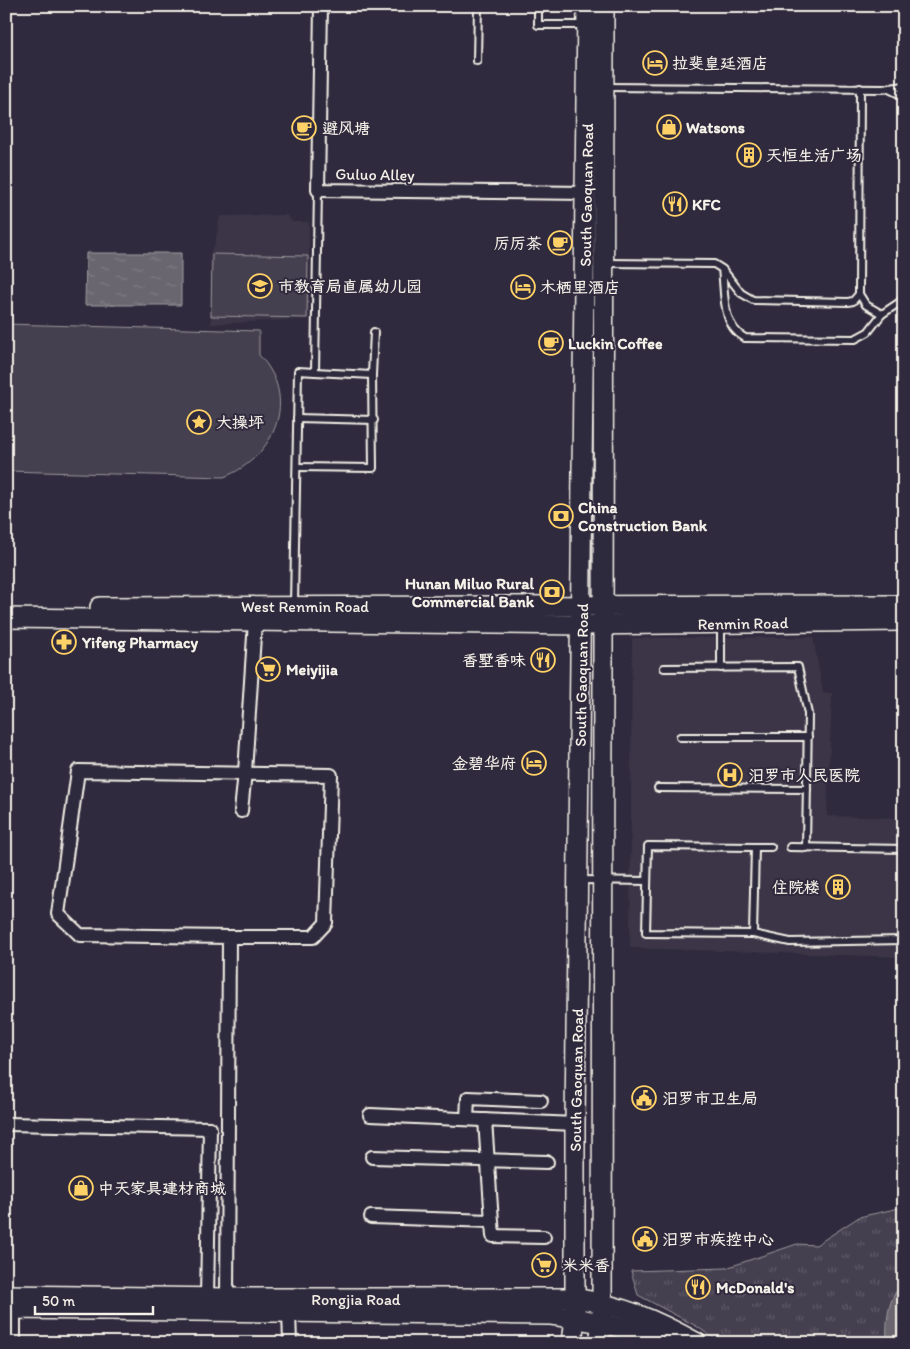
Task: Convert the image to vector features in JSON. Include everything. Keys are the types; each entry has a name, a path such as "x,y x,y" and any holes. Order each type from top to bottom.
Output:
{"street":[{"name":"Guluo Alley","path":"321,6 318,190 586,192"},
{"name":"South Gaoquan Road","path":"599,1343 602,1323 604,6"},
{"name":"South Gaoquan Road","path":"572,1343 575,1318 575,1124 582,616 587,15"},
{"name":"Renmin Road","path":"582,616 904,605"},
{"name":"West Renmin Road","path":"6,606 294,614 582,616"},
{"name":"West Renmin Road","path":"6,618 255,621 294,614"},
{"name":"Renmin Road","path":"604,616 721,624 904,621"},
{"path":"240,811 246,772 255,621"},
{"path":"78,771 331,774 326,923 313,937 229,937 80,935 58,914 78,771"},
{"path":"227,1298 229,937"},
{"path":"467,1119 468,1098 541,1101"},
{"path":"370,1115 575,1124"},
{"path":"485,1120 493,1236 544,1237"},
{"path":"6,1124 210,1128 207,1298"},
{"path":"372,1157 547,1162"},
{"path":"371,1217 491,1221"},
{"name":"Rongjia Road","path":"10,1302 207,1298 575,1298 601,1302 651,1318 697,1343"},
{"path":"10,1302 14,1343"},
{"name":"Rongjia Road","path":"10,1302 289,1312 551,1315 602,1323 648,1336 662,1343"},
{"path":"289,1312 290,1343"}],"lane":[{"path":"477,61 478,6"},
{"path":"538,6 538,25 587,15"},
{"path":"605,87 883,88 904,86"},
{"path":"860,88 859,294 866,305"},
{"path":"883,88 893,90 904,99"},
{"path":"315,372 318,190"},
{"path":"605,263 707,263 722,269 740,293 754,300 848,302 866,305 882,314"},
{"path":"722,269 726,308 733,328 738,335 744,338 855,339 868,332 876,320 900,302 904,295"},
{"path":"848,302 853,301 859,294"},
{"path":"874,310 876,320"},
{"path":"296,467 373,468 374,420 372,375 374,332"},
{"path":"294,614 298,371 372,375"},
{"path":"298,418 374,420"},
{"path":"721,624 721,668"},
{"path":"664,668 798,668 808,714 806,848"},
{"path":"680,737 808,737"},
{"path":"658,788 807,789"},
{"path":"771,847 648,846 646,933 753,934 790,942 904,940"},
{"path":"753,934 755,847"},
{"path":"790,847 904,849"},
{"path":"578,880 647,881"}],"shaded area":[{"name":"市教育局直属幼儿园","path":"287,215 292,222 309,222 309,319 211,324 210,253 215,244 220,216"},
{"name":"汨罗市人民医院","path":"813,637 823,692 832,693 827,816 904,818 904,957 630,948 632,638"}],"green space":[{"path":"212,254 308,256 307,318 211,316"},
{"path":"6,324 259,331 259,355 271,372 278,389 279,407 276,425 268,441 257,456 242,468 224,477 6,471"},
{"path":"904,1207 904,1343 721,1343 696,1326 638,1295 631,1271 726,1268 797,1244 816,1245 859,1217"}],"water":[{"path":"86,253 181,253 181,305 85,305"},
{"path":"904,1283 904,1343 887,1343 887,1318 889,1310 894,1295"}],"place":[{"name":"拉斐皇廷酒店","path":"655,63"},
{"name":"Watsons","path":"669,127"},
{"name":"避风塘","path":"304,128"},
{"name":"天恒生活广场","path":"749,155"},
{"name":"KFC","path":"675,204"},
{"name":"厉厉茶","path":"560,243"},
{"name":"市教育局直属幼儿园","path":"260,286"},
{"name":"木栖里酒店","path":"523,287"},
{"name":"Luckin Coffee","path":"551,343"},
{"name":"大操坪","path":"199,422"},
{"name":"China Construction Bank","path":"561,516"},
{"name":"Hunan Miluo Rural Commercial Bank","path":"552,592"},
{"name":"Yifeng Pharmacy","path":"64,642"},
{"name":"香墅香味","path":"543,660"},
{"name":"Meiyijia","path":"268,669"},
{"name":"金碧华府","path":"534,763"},
{"name":"汨罗市人民医院","path":"730,775"},
{"name":"住院楼","path":"838,887"},
{"name":"汨罗市卫生局","path":"644,1098"},
{"name":"中天家具建材商城","path":"81,1188"},
{"name":"汨罗市疾控中心","path":"645,1239"},
{"name":"米米香","path":"544,1265"},
{"name":"McDonald's","path":"698,1287"}]}
